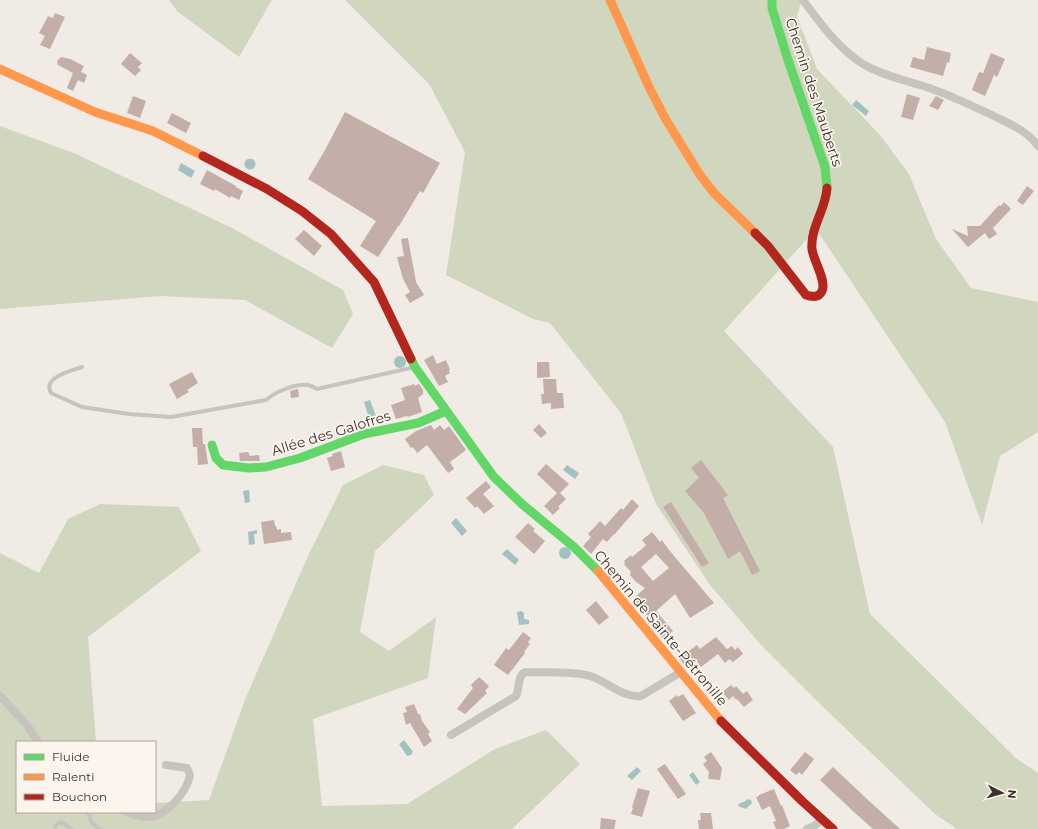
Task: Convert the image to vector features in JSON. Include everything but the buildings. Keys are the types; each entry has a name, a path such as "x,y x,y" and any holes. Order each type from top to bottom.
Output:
{"street":[{"name":"Chemin des Mauberts","path":"610,0 649,87 665,118 700,175 714,193 768,246 801,290 811,298 820,294 823,289 823,283 812,249 812,240 813,232 826,199 828,188 827,178 825,167 788,60 772,8 772,0"},
{"name":"Chemin des Mauberts","path":"802,0 825,29 844,49 863,64 932,89 968,104 1019,129 1030,137 1038,146"},
{"name":"Chemin de Sainte-Pétronille","path":"0,69 95,112 153,131 267,189 302,211 331,234 374,282 415,367 494,477 522,504 574,547 596,568 718,718 833,829"},
{"name":"Allée des Galofres","path":"212,445 217,462 221,465 254,468 288,463 343,441 368,433 419,422 446,411"},
{"path":"451,735 516,696 519,690 520,677 522,673 525,672 588,675 635,697 640,696 681,672"},
{"path":"0,696 27,725 37,741"},
{"path":"129,813 132,815 154,817 166,810 179,798 188,783 190,775 187,768 166,766"},
{"path":"807,829 822,820"}],"lane":[{"path":"82,367 58,375 50,382 49,389 51,393 82,407 129,414 171,417 266,400 273,394 297,385 308,385 317,389 415,367"},
{"path":"88,813 92,823 100,829"},
{"path":"55,829 56,825 61,822 71,829"}],"green space":[{"path":"169,0 272,0 239,57 178,12"},
{"path":"345,0 802,0 797,16 817,69 880,135 909,174 936,239 971,288 1038,302 1038,432 1000,456 982,525 945,422 816,229 724,331 833,447 870,614 1017,759 1038,773 1038,829 957,829 935,814 820,704 761,645 710,585 656,504 621,413 550,323 533,319 446,275 465,152 429,84"},
{"path":"0,126 76,154 232,228 343,290 353,314 332,348 245,300 161,296 0,309"},
{"path":"383,465 424,475 434,495 375,551 360,632 389,651 436,617 428,678 313,719 322,806 407,804 495,749 546,730 580,764 512,829 0,829 0,553 39,573 68,519 100,504 179,507 201,551 88,637 96,741 16,741 16,813 156,813 156,803 209,800 246,697 308,556 343,485"}],"water":[{"path":"856,100 869,111 866,116 852,105"},
{"path":"250,158 254,160 256,164 254,168 250,170 246,168 244,164 246,160"},
{"path":"181,163 195,171 191,178 178,170"},
{"path":"398,356 402,356 406,362 402,368 398,368 394,364 394,360"},
{"path":"370,400 376,416 369,418 364,402"},
{"path":"567,465 579,473 575,479 563,470"},
{"path":"249,490 250,502 245,503 243,491"},
{"path":"456,518 467,531 462,536 451,523"},
{"path":"257,530 257,534 254,534 255,544 249,545 248,532"},
{"path":"563,547 567,547 571,553 567,559 563,559 559,555 559,551"},
{"path":"507,549 519,560 515,565 502,554"},
{"path":"611,569 615,569 617,570 617,578 611,579 608,576 608,572"},
{"path":"521,611 524,613 524,619 529,620 529,624 519,625 517,612"},
{"path":"404,740 413,752 411,755 407,756 399,744"},
{"path":"637,767 641,771 632,780 627,776"},
{"path":"693,772 700,782 696,785 689,775"},
{"path":"748,799 751,800 752,803 746,809 738,806 740,803"}],"traffic: fast":[{"path":"772,0 772,8 788,60 825,167 827,188"},
{"path":"411,359 415,367 494,477 522,504 574,547 598,571"},
{"path":"212,445 216,458 223,465 249,468 266,467 300,458 364,434 418,423 446,411"}],"traffic: slow":[{"path":"610,0 649,87 665,118 700,175 714,193 755,233"},
{"path":"0,69 95,112 153,131 203,156"},
{"path":"598,571 721,721"}],"traffic: jam":[{"path":"203,156 267,189 302,211 331,234 374,282 411,359"},
{"path":"755,233 768,246 806,295 819,295 822,291 823,282 813,254 812,241 826,196 827,188"},
{"path":"721,721 802,801 833,829"}]}
